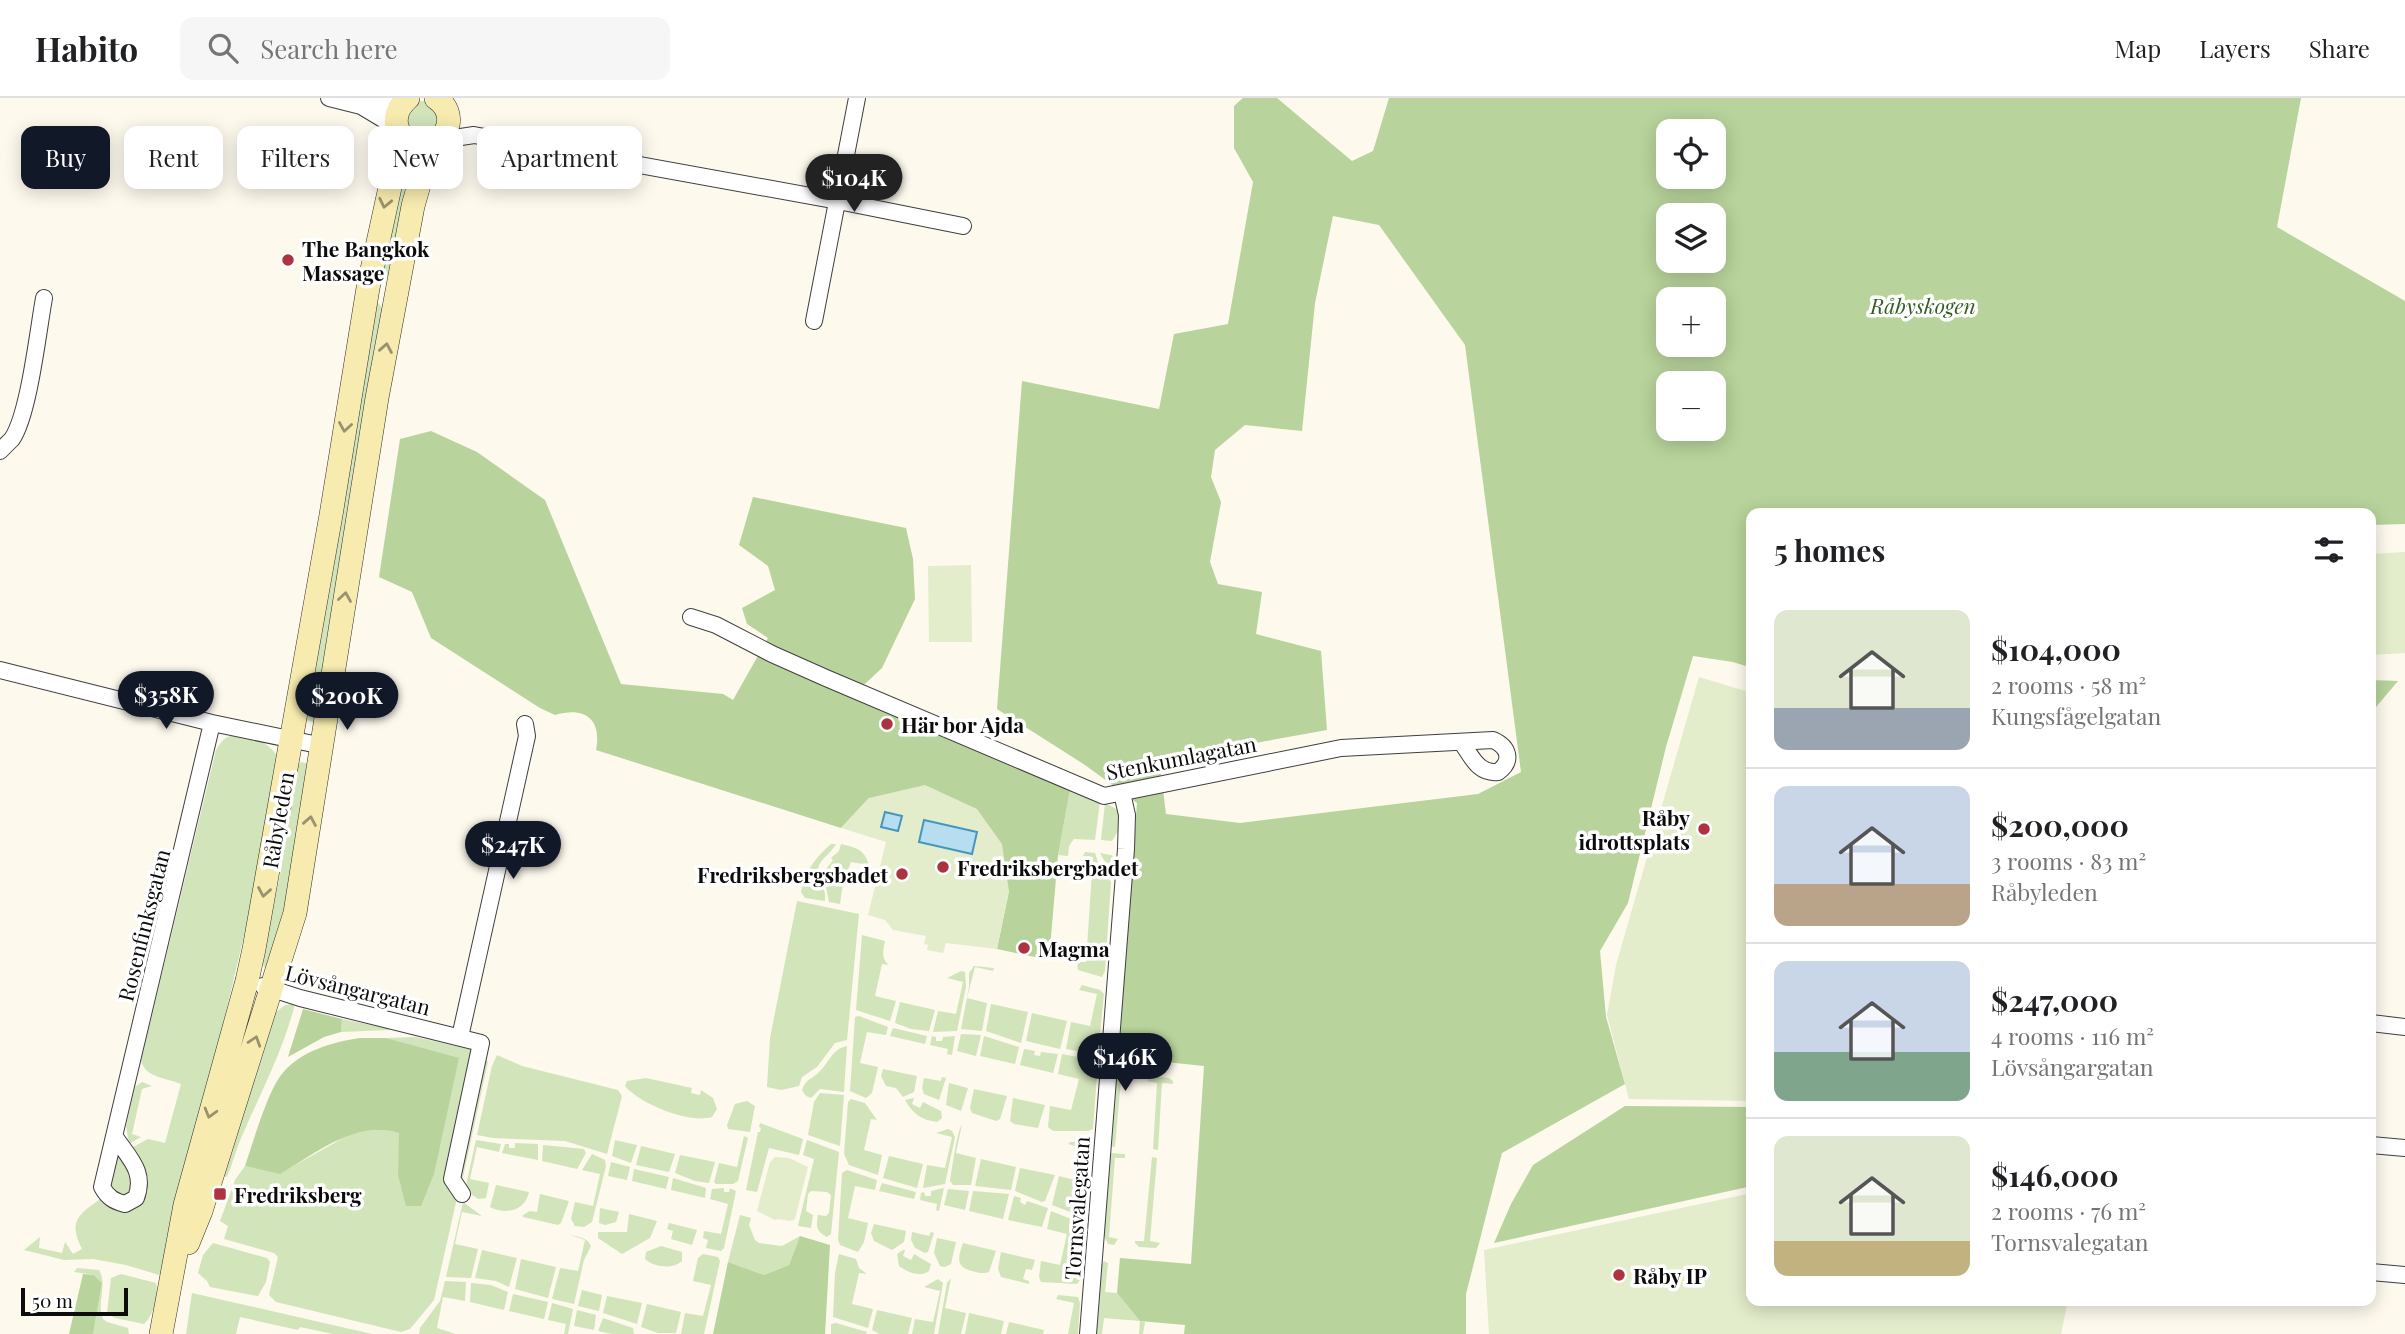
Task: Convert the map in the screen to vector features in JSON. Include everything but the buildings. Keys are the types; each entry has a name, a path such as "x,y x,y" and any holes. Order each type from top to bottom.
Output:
{"main road":[{"name":"Råbyleden","path":"397,126 396,115 405,101"},
{"name":"Råbyleden","path":"441,104 447,126"},
{"name":"Råbyleden","path":"161,1334 185,1205 247,981 292,740 387,189"},
{"name":"Råbyleden","path":"170,1291 201,1211 295,913 379,385 413,206 419,189"}],"street":[{"path":"329,98 361,106 405,101"},
{"path":"814,321 857,98"},
{"path":"441,104 474,135"},
{"path":"361,106 389,126"},
{"path":"463,137 474,135 963,226"},
{"path":"0,451 12,438 20,419 31,375 44,298"},
{"name":"Stenkumlagatan","path":"691,617 716,625 826,678 1104,796 1341,748 1462,743"},
{"path":"0,670 212,723 323,746"},
{"name":"Rosenfinksgatan","path":"115,1138 212,723"},
{"path":"462,1194 452,1179 481,1043 460,1037 527,736 525,724"},
{"name":"Tornsvalegatan","path":"1088,1334 1126,849 1127,815 1122,793"},
{"name":"Lövsångargatan","path":"247,981 300,998 460,1037"},
{"path":"2376,1024 2405,1027"},
{"path":"2376,1145 2405,1148"},
{"path":"2376,1272 2405,1275"}],"green space":[{"name":"Råbyskogen","path":"1243,98 1277,98 1352,161 1373,151 1389,98 2301,98 2277,227 2405,301 2405,524 2376,525 2376,508 1746,508 1746,666 1693,656 1666,747 1628,903 1600,951 1606,1017 1625,1084 1502,1153 1466,1294 1466,1334 1184,1334 1185,1325 1140,1321 1117,1293 1120,1258 1191,1264 1204,1066 1118,1057 1137,803 1085,765 997,709 1022,381 1159,409 1174,334 1228,324 1253,182 1234,148 1234,106","holes":["1333,216 1379,225 1465,345 1521,772 1478,794 1240,823 1166,814 1160,766 1227,748 1327,730 1321,651 1256,634 1262,592 1218,584 1210,562 1221,502 1211,477 1215,450 1245,425 1302,431 1315,303"]},
{"path":"419,101 425,101 440,113 436,126 408,126 404,113"},
{"path":"396,189 410,189 392,274 388,278 380,276"},
{"path":"378,303 384,310 315,723 306,720 374,305"},
{"path":"431,431 477,452 545,500 621,684 723,694 733,700 768,638 747,624 742,608 775,590 768,566 739,545 753,497 906,528 913,559 915,599 882,668 853,695 1071,784 1058,855 1049,960 997,949 1009,891 869,798 841,828 596,750 596,730 589,717 575,712 555,715 540,708 431,638 412,592 379,577 400,439"},
{"path":"2405,552 2405,653 2376,655 2376,554"},
{"path":"971,565 972,642 929,642 928,566"},
{"name":"Råby idrottsplats","path":"1699,677 1746,691 1746,1101 1629,1099 1607,1015 1616,965"},
{"path":"2376,680 2398,681 2376,707"},
{"path":"237,734 265,744 277,756 253,898 164,1272 159,1275 126,1265 93,1259 64,1260 24,1250 40,1237 39,1248 62,1253 65,1242 73,1254 82,1249 76,1232 81,1214 100,1199 115,1209 131,1210 144,1201 147,1194 146,1175 131,1148 148,1139 165,1143 181,1084 152,1074 141,1061 216,750 225,739"},
{"path":"301,762 309,764 294,880 269,968 265,968 262,963 280,875 297,766"},
{"path":"1071,784 1100,801 1095,840 1074,839 1069,846 1068,856 1058,855"},
{"name":"Fredriksbergbadet","path":"925,785 977,809 1002,844 1009,891 997,949 946,943 943,953 927,950 928,945 924,944 926,936 893,930 885,920 868,915 886,842 841,828 869,798"},
{"path":"1105,803 1118,810 1118,831 1112,841 1101,840"},
{"path":"831,844 836,844 818,867 818,879 825,893 825,901 805,898 801,892 808,871"},
{"path":"841,844 859,850 869,865 851,862 843,883 840,904 829,902 825,882 827,868 833,860 831,858 839,851"},
{"path":"1085,852 1095,853 1099,865 1111,882 1105,971 1102,977 1078,970 1077,962 1086,962 1093,857 1083,856"},
{"path":"1100,853 1114,857 1114,878"},
{"path":"797,901 859,914 847,1040 835,1043 817,1067 802,1077 799,1086 781,1090 767,1087 770,1038"},
{"path":"862,935 885,941 884,957 889,965 882,964 875,996 896,1001 890,1021 856,1010"},
{"path":"974,966 994,968 993,971 975,967 967,998 987,1003 982,1031 961,1029 969,973"},
{"path":"961,971 965,972 966,987 957,1031 933,1032 938,1011 956,1014 963,982 947,978"},
{"path":"1082,985 1100,990 1104,994 1098,1055 1066,1049 1071,1022 1090,1026 1097,994 1079,990"},
{"path":"900,1002 935,1010 929,1031 911,1029 895,1023"},
{"path":"295,1004 278,1055 227,1177 221,1175 275,1013 285,1005"},
{"path":"991,1004 1028,1012 1021,1043 986,1031"},
{"path":"303,1009 342,1019 341,1032 324,1037 288,1057"},
{"path":"1032,1013 1067,1021 1060,1049 1026,1041"},
{"path":"859,1016 888,1027 886,1035 867,1032 860,1063 878,1067 872,1093 866,1098 850,1091 855,1017"},
{"path":"342,1019 390,1029 390,1030 341,1032"},
{"path":"893,1028 927,1036 925,1044 890,1036"},
{"path":"961,1034 981,1035 976,1056 957,1051"},
{"path":"932,1036 936,1037 936,1041 942,1041 943,1037 955,1036 952,1055 947,1054 948,1049 930,1045"},
{"path":"984,1036 1019,1047 1015,1064 980,1056"},
{"path":"416,1037 473,1050 448,1183 457,1198 434,1300 410,1329 401,1332 276,1302 269,1295 278,1257 274,1253 224,1239 228,1226 220,1221 235,1180 245,1166 281,1173 352,1133 383,1128 400,1133 398,1175 459,1059 386,1038"},
{"path":"360,1038 386,1038 459,1058 434,1174 421,1206 406,1206 398,1175 399,1133 383,1130 352,1134 322,1148 280,1174 245,1166 266,1104 289,1066 328,1045"},
{"path":"847,1046 844,1092 820,1089 811,1098 806,1096 802,1090 806,1082 821,1070 837,1050"},
{"path":"1024,1049 1035,1051 1034,1055 1040,1056 1041,1052 1058,1054 1053,1073 1020,1065"},
{"path":"1062,1054 1098,1061 1093,1129 1088,1131 1053,1131 1048,1127 1050,1106 1071,1110 1079,1079 1058,1074"},
{"path":"497,1055 522,1066 618,1090 622,1096 607,1154 565,1141 477,1135 492,1066"},
{"path":"485,1058 488,1062 461,1186 459,1170"},
{"path":"883,1069 917,1076 914,1092 903,1097 896,1088 886,1086 881,1076"},
{"path":"1120,1074 1128,1074 1132,1080 1121,1080 1115,1147 1110,1146 1116,1079"},
{"path":"1152,1076 1173,1081 1173,1084 1162,1083 1158,1150 1153,1149 1157,1083 1147,1081"},
{"path":"942,1077 946,1078 939,1100 924,1094 924,1078 941,1081"},
{"path":"646,1078 692,1088 691,1093 700,1095 701,1090 713,1098 717,1109 712,1117 691,1118 653,1106 625,1086 627,1081"},
{"path":"142,1082 152,1086 142,1089 132,1134 141,1137 129,1144 126,1126 135,1087"},
{"path":"949,1083 968,1088 961,1111 946,1105"},
{"path":"974,1089 1007,1096 1000,1119 996,1121 972,1113 970,1108"},
{"path":"820,1093 844,1095 840,1146 808,1135 814,1102"},
{"path":"914,1098 912,1104 920,1108 923,1102 941,1111 942,1118 937,1122 918,1116 905,1100"},
{"path":"1013,1098 1045,1105 1038,1128 1010,1121"},
{"path":"851,1099 865,1103 877,1120 871,1119 864,1150 882,1155 878,1175 849,1165 844,1154 848,1102"},
{"path":"747,1101 755,1106 750,1132 728,1129 735,1104"},
{"path":"1625,1106 1746,1107 1746,1187 1494,1243 1511,1204 1533,1165"},
{"path":"760,1123 803,1139 799,1155 769,1148 757,1192 746,1190"},
{"path":"962,1124 956,1153 976,1158 971,1185 953,1185 950,1181"},
{"path":"948,1129 955,1137 945,1184 923,1188 927,1165 945,1168 952,1137 936,1133"},
{"path":"744,1136 748,1138 738,1181 733,1184 716,1184 714,1182 719,1163 737,1167"},
{"path":"476,1140 501,1144 499,1152 477,1147 470,1179 489,1183 486,1198 478,1199 465,1190"},
{"path":"615,1140 637,1145 631,1163 612,1156"},
{"path":"807,1140 839,1152 831,1234 827,1237 819,1231 817,1223 818,1215 826,1216 829,1213 831,1195 827,1192 811,1191 808,1194 806,1211 813,1215 811,1228 798,1226 814,1159 803,1155"},
{"path":"1088,1142 1092,1146 1086,1218 1052,1205 1059,1176 1079,1181 1086,1149 1068,1144"},
{"path":"515,1143 538,1144 538,1160 502,1153 505,1144 509,1144 509,1148 515,1148"},
{"path":"543,1145 584,1149 586,1153 577,1169 542,1161"},
{"path":"641,1146 675,1154 669,1172 636,1165"},
{"path":"1110,1153 1125,1154 1125,1158 1115,1158 1109,1237 1118,1239 1114,1245 1108,1244 1104,1236"},
{"path":"592,1154 605,1160 606,1166 592,1222 584,1227 575,1226 571,1219 575,1202 593,1206 600,1174 582,1170"},
{"path":"680,1155 715,1162 709,1183 675,1173"},
{"path":"119,1156 134,1181 135,1188 127,1198 114,1195 109,1183 116,1158"},
{"path":"889,1156 923,1164 917,1188 883,1178"},
{"path":"775,1157 789,1158 808,1167 795,1219 790,1221 775,1220 757,1211 770,1162"},
{"path":"1152,1157 1157,1158 1150,1241 1160,1243 1156,1248 1139,1247 1135,1243 1144,1241"},
{"path":"981,1159 1016,1167 1011,1190 975,1186"},
{"path":"611,1162 630,1167 627,1180 608,1176"},
{"path":"1020,1168 1055,1175 1045,1201 1015,1191"},
{"path":"634,1169 669,1177 666,1189 632,1181"},
{"path":"847,1170 877,1180 875,1190 855,1186 848,1218 868,1223 864,1242 858,1252 840,1245 838,1240 842,1173"},
{"path":"673,1178 706,1188 705,1198 671,1190"},
{"path":"882,1183 916,1192 914,1199 879,1191"},
{"path":"496,1185 529,1192 519,1207 502,1211 490,1207"},
{"path":"724,1188 724,1192 729,1192 730,1188 736,1191 724,1248 721,1251 706,1248 708,1240 703,1238 704,1231 721,1234 728,1204 710,1199 712,1189"},
{"path":"944,1188 939,1211 936,1210 937,1204 920,1200 921,1193 931,1196 931,1191"},
{"path":"948,1189 969,1191 965,1210 944,1205"},
{"path":"973,1191 1009,1194 1003,1219 969,1211"},
{"path":"540,1194 569,1201 558,1225 523,1217 530,1211 537,1212"},
{"name":"Råby IP","path":"1746,1194 1746,1306 2067,1306 2061,1334 1489,1334 1484,1250"},
{"path":"1014,1196 1021,1198 1020,1202 1025,1205 1027,1201 1048,1208 1042,1227 1008,1220"},
{"path":"463,1202 482,1216 462,1212 455,1244 478,1249 471,1278 446,1277"},
{"path":"600,1208 619,1212 616,1222 605,1225 599,1223"},
{"path":"1051,1211 1085,1226 1082,1278 1077,1284 1041,1282 1039,1277 1041,1261 1060,1265 1067,1234 1047,1229"},
{"path":"629,1214 657,1221 650,1238 622,1254 598,1238 598,1232 627,1232"},
{"path":"740,1215 751,1218 749,1225 759,1243 782,1246 800,1236 789,1265 764,1275 728,1262"},
{"path":"669,1223 697,1230 692,1245 671,1239 673,1231 667,1229"},
{"path":"874,1224 906,1231 904,1242 892,1250 874,1241 871,1233"},
{"path":"912,1232 929,1236 931,1232 934,1233 928,1252 915,1248 911,1240"},
{"path":"570,1235 585,1239 591,1246 584,1260 574,1304 552,1299 560,1268 578,1271 585,1240"},
{"path":"800,1236 830,1245 825,1334 713,1334 728,1262 764,1275 789,1265"},
{"path":"937,1238 956,1242 951,1264 945,1267 940,1266 934,1253"},
{"path":"213,1243 267,1258 270,1262 266,1282 258,1296 210,1287 198,1273 203,1255"},
{"path":"963,1243 996,1251 989,1272 979,1273 960,1264"},
{"path":"661,1246 682,1252 682,1261 673,1266 663,1266 645,1259 646,1252"},
{"path":"482,1250 517,1258 509,1287 496,1281 475,1278"},
{"path":"903,1250 903,1256 911,1260 914,1254 931,1264 929,1271 917,1274 899,1266 897,1254"},
{"path":"1001,1252 1035,1260 1032,1270 1026,1269 1023,1279 1029,1281 1029,1284 1001,1277 998,1269"},
{"path":"703,1254 718,1257 720,1261 704,1334 681,1334 685,1313 703,1316 711,1285 693,1281 698,1258"},
{"path":"839,1254 856,1259 859,1268 867,1274 859,1273 852,1304 873,1309 868,1328 833,1317 835,1273"},
{"path":"521,1259 556,1267 548,1298 515,1289"},
{"path":"1104,1261 1108,1263 1105,1292 1117,1293 1140,1321 1104,1318 1102,1334 1096,1334 1101,1266"},
{"path":"77,1268 99,1270 102,1283 94,1275 74,1272"},
{"path":"83,1274 94,1275 102,1283 93,1334 69,1334"},
{"path":"121,1274 156,1283 154,1305 144,1324 115,1318 107,1313 111,1278"},
{"path":"951,1278 945,1308 966,1313 961,1334 938,1334 947,1283"},
{"path":"938,1279 943,1283 934,1334 912,1334 915,1319 933,1322 940,1291 924,1287"},
{"path":"445,1281 466,1282 465,1301 443,1297 437,1328 456,1334 419,1334 420,1328 440,1301"},
{"path":"102,1283 103,1319 128,1328 129,1334 93,1334"},
{"path":"471,1283 491,1285 508,1292 504,1310 470,1302"},
{"path":"582,1290 602,1295 599,1311 578,1306"},
{"path":"192,1293 372,1334 333,1334 300,1327 298,1330 240,1317 236,1334 186,1334"},
{"path":"513,1294 548,1302 544,1319 509,1311"},
{"path":"1058,1295 1078,1297 1078,1334 1068,1334 1074,1303 1056,1299"},
{"path":"607,1296 642,1303 637,1324 603,1313"},
{"path":"552,1303 573,1309 568,1334 564,1334 566,1324 548,1320"},
{"path":"647,1304 681,1312 676,1333 658,1333 641,1327"},
{"path":"577,1310 596,1315 594,1330 574,1326"},
{"path":"877,1310 912,1318 908,1334 879,1334 872,1330"},
{"path":"969,1313 1004,1321 1001,1334 965,1334"},
{"path":"603,1318 633,1328 634,1334 598,1331"},
{"path":"1140,1321 1145,1322 1143,1334 1139,1334"},
{"path":"1009,1322 1044,1330 1043,1334 1006,1334"},
{"path":"831,1324 867,1332 831,1334"}],"water":[{"path":"885,812 902,816 898,831 881,827"},
{"path":"924,820 977,832 972,854 919,842"}],"place":[{"name":"The Bangkok Massage","path":"288,260"},
{"name":"Här bor Ajda","path":"887,724"},
{"name":"Råby idrottsplats","path":"1704,829"},
{"name":"Fredriksbergbadet","path":"943,867"},
{"name":"Fredriksbergsbadet","path":"902,874"},
{"name":"Magma","path":"1024,948"},
{"name":"Fredriksberg","path":"220,1194"},
{"name":"Råby IP","path":"1619,1275"}]}
